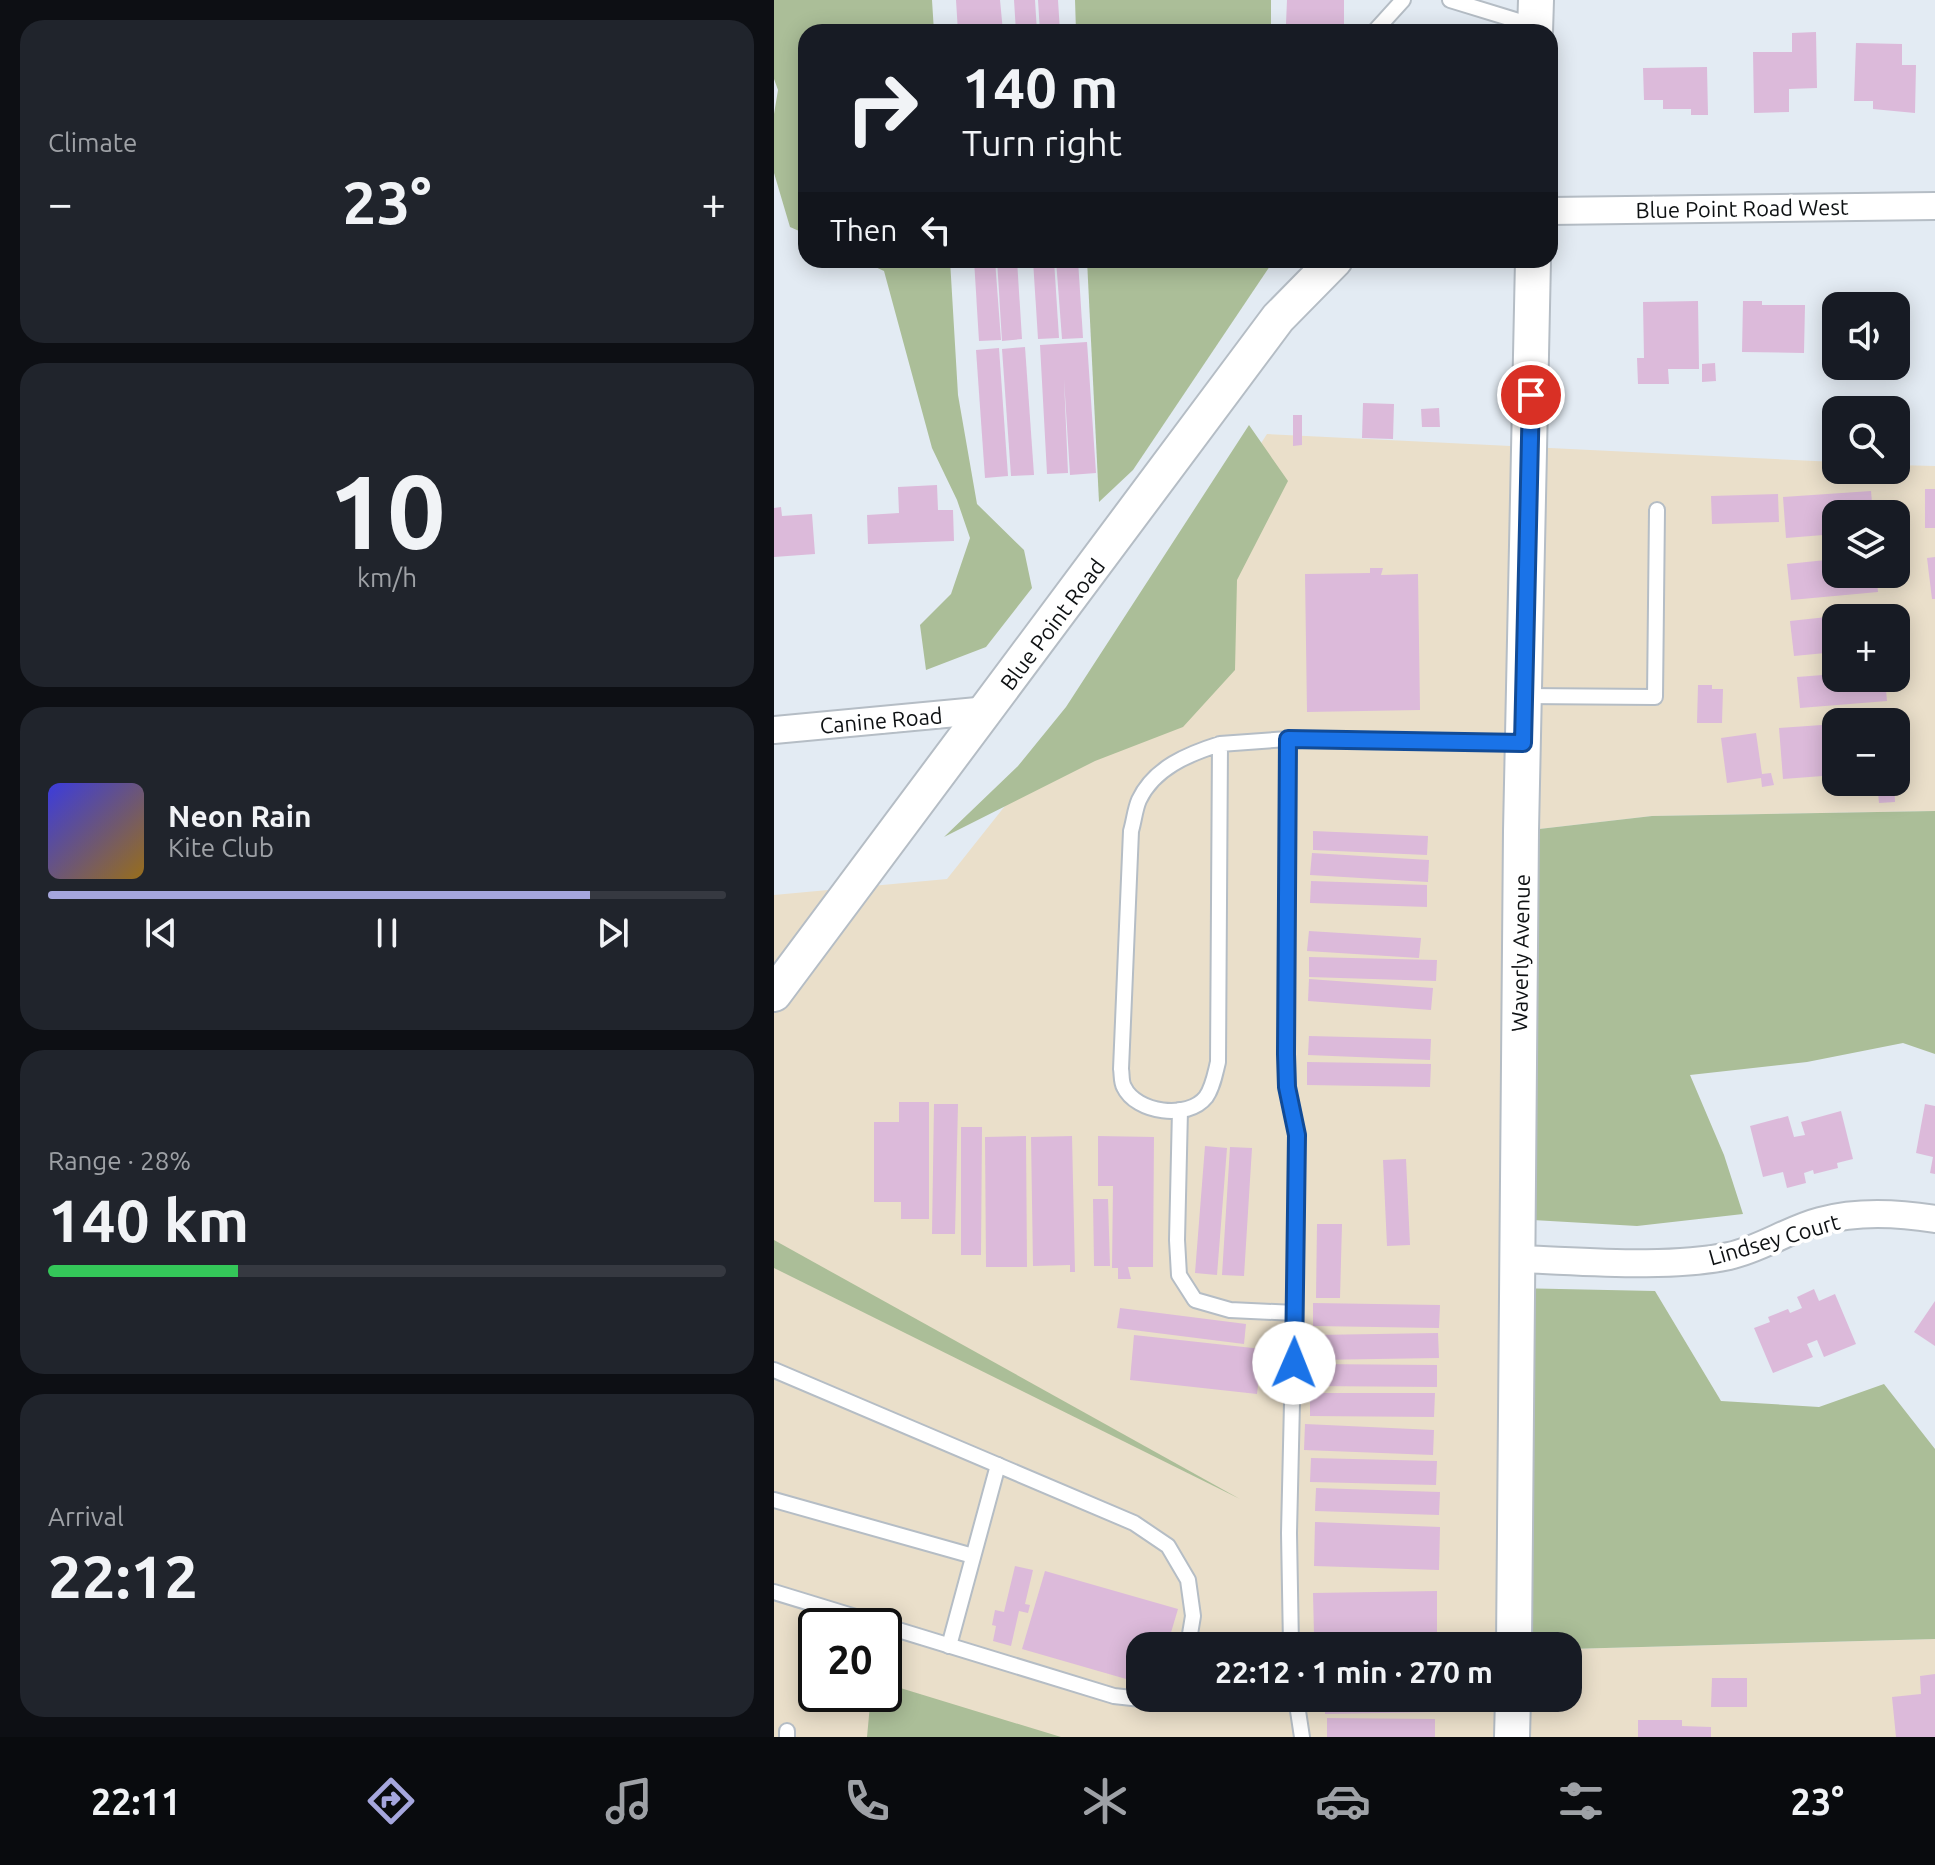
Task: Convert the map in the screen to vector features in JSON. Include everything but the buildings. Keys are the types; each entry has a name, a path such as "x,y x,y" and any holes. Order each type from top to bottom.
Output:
{"street":[{"name":"Blue Point Road West","path":"1558,211 1935,206"},
{"name":"Blue Point Road","path":"774,994 1278,318 1327,268"},
{"name":"Waverly Avenue","path":"1514,1632 1523,743 1533,268"},
{"name":"Canine Road","path":"774,730 988,710"},
{"name":"Lindsey Court","path":"1517,1259 1696,1261 1731,1255 1819,1221 1860,1215 1908,1215 1935,1219"},
{"path":"1512,1737 1513,1712"}],"lane":[{"path":"1381,24 1403,0"},
{"path":"1450,0 1536,19"},
{"path":"1524,696 1655,697 1657,510"},
{"path":"1220,744 1218,1062 1206,1097 1195,1106 1180,1110 1155,1109 1135,1102 1123,1086 1121,1069 1131,831 1140,800 1160,773 1188,754 1220,744 1288,739 1523,743"},
{"path":"1288,739 1286,1054 1287,1087 1297,1135 1289,1533 1291,1632"},
{"path":"1180,1110 1179,1275 1195,1300 1230,1310 1295,1313"},
{"path":"774,1370 1134,1523 1168,1546 1188,1580 1193,1616 1190,1632"},
{"path":"949,1646 998,1465"},
{"path":"774,1500 973,1556"},
{"path":"774,1592 1126,1697"},
{"path":"1298,1712 1302,1737"}],"shaded area":[{"path":"1267,434 1822,461 1822,484 1910,484 1910,465 1935,466 1935,811 1652,816 1521,831 1514,1632 1126,1632 1126,1712 1582,1712 1582,1649 1935,1639 1935,1737 774,1737 774,895 947,879 1123,657"}],"green space":[{"path":"774,0 932,0 934,24 798,24 798,230 790,227 774,173 774,114 778,90 774,79"},
{"path":"1075,0 1271,0 1271,24 1076,24"},
{"path":"877,268 950,268 958,395 977,504 1024,550 1032,588 986,647 926,670 920,625 951,594 970,538 957,500 932,448 884,271"},
{"path":"1087,268 1269,268 1133,470 1099,502"},
{"path":"1249,425 1288,481 1237,580 1235,670 1183,727 1095,761 944,837 1018,766 1066,707"},
{"path":"1935,811 1935,1054 1903,1043 1807,1062 1690,1075 1724,1155 1743,1214 1637,1226 1517,1219 1521,831 1652,816"},
{"path":"774,1240 1240,1499 774,1268"},
{"path":"1516,1288 1655,1291 1721,1401 1819,1407 1884,1384 1935,1449 1935,1639 1582,1649 1582,1632 1514,1632"},
{"path":"902,1688 1061,1737 867,1737 869,1712 902,1712"}],"route":[{"path":"1294,1363 1297,1135 1287,1087 1286,1054 1288,739 1523,743 1531,395"}]}
